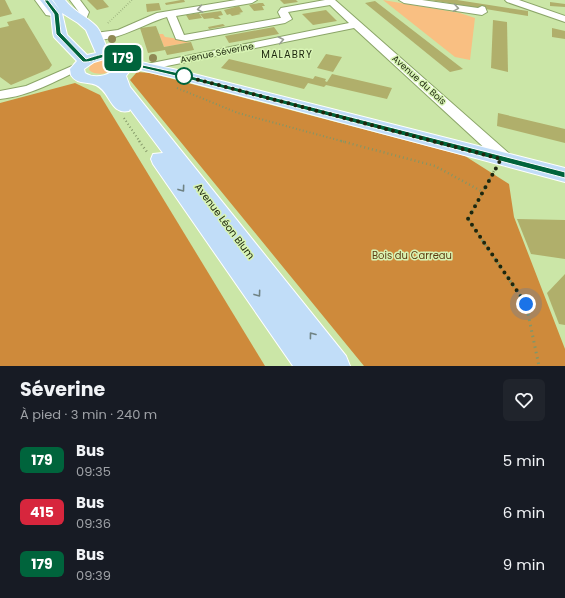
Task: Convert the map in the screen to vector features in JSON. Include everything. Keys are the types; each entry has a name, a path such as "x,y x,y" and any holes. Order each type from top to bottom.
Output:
{"main road":[{"path":"46,0 57,14 59,34 61,37 76,32 94,33"},
{"path":"59,0 66,10 82,20 94,33 98,45 104,55"},
{"name":"Avenue Léon Blum","path":"61,37 98,70 123,88 336,366"},
{"path":"98,70 122,57 117,55 104,55"},
{"path":"98,70 104,55"},
{"path":"98,70 153,68 565,175"},
{"name":"Avenue Léon Blum","path":"98,70 108,87 310,366"}],"street":[{"path":"40,0 49,13 57,14"},
{"path":"75,0 84,12 82,20"},
{"path":"94,33 120,32 157,16 252,0"},
{"path":"404,0 482,12 482,4"},
{"path":"510,0 565,19"},
{"path":"171,14 180,36 186,38 282,21 287,19 283,12 284,10 330,1"},
{"name":"Avenue du Bois","path":"330,1 505,160"},
{"name":"Avenue Séverine","path":"153,68 357,24"},
{"path":"0,95 16,93 98,70"}],"path":[{"path":"106,26 132,0"},
{"path":"153,68 160,81 238,113 434,166 483,192"},
{"path":"505,160 483,192 468,219 526,304 539,366"}],"shaded area":[{"path":"383,0 460,13 475,18 470,60 455,57"},
{"path":"159,34 163,34 165,37 191,42 164,47"},
{"path":"101,59 114,60 117,64 112,70 100,74 89,70 90,65"}],"green space":[{"name":"Bois du Carreau","path":"137,72 150,73 465,156 509,184 514,217 565,349 565,366 364,366 130,80"},
{"path":"75,83 100,95 265,366 0,366 0,103"}],"building":[{"path":"0,0 5,0 12,14 0,17"},
{"path":"87,0 103,0 109,7 97,10"},
{"path":"184,0 185,2 166,5 165,3"},
{"path":"280,0 296,0 298,2 284,4"},
{"path":"430,0 457,0 528,11 528,16"},
{"path":"375,1 463,69 450,72 365,3"},
{"path":"550,2 565,4 565,7 550,6"},
{"path":"159,3 161,10 147,12 146,4"},
{"path":"263,3 265,6 262,6 264,10 254,11 249,5"},
{"path":"239,6 243,12 239,13 241,14 232,16 230,14 227,15 224,10"},
{"path":"326,10 337,21 313,25 302,14"},
{"path":"221,11 223,15 218,16 221,19 204,19 200,14"},
{"path":"199,13 202,18 189,20 186,15"},
{"path":"24,18 52,65 49,69 11,85 0,77 0,28 9,26 7,22"},
{"path":"493,20 507,22 508,72 491,68"},
{"path":"223,24 225,26 209,29 208,27"},
{"path":"156,26 164,47 191,42 194,50 167,55 165,50 148,53 140,28"},
{"path":"274,27 279,34 229,43 225,36"},
{"path":"552,28 565,31 565,39 552,37"},
{"path":"326,54 342,57 333,72 317,68"},
{"path":"229,59 313,79 315,76 326,79 325,81 327,82 332,74 392,88 387,99 326,85 324,87 308,83 304,89 221,68"},
{"path":"498,113 565,129 565,143 497,126"},
{"path":"517,219 565,220 565,259 531,254"},
{"path":"565,274 565,325 559,324 547,293"}],"bus line":[{"name":"179","path":"46,0 57,14 59,34 85,61 97,56 117,55 126,60 127,63 145,66 565,175"}],"district":[{"name":"MALABRY","path":"287,54"}],"route":[{"path":"184,76 501,159 468,219 526,304"}]}
